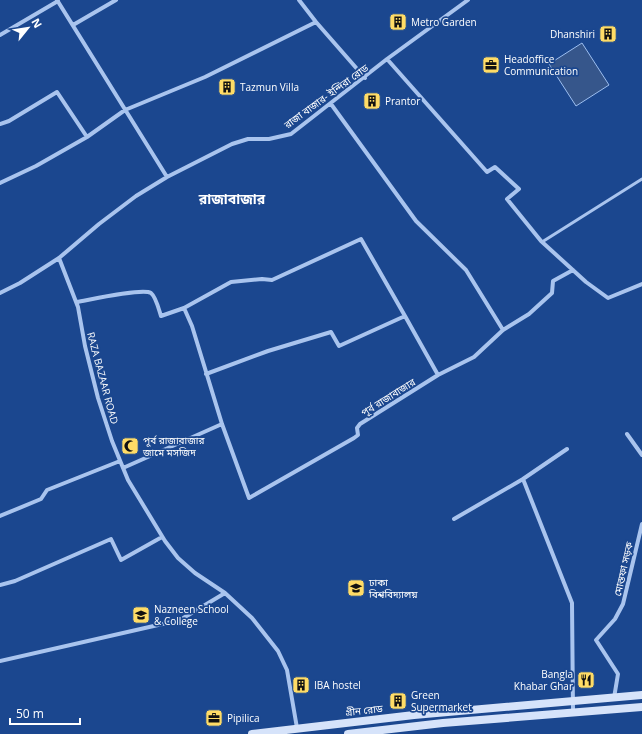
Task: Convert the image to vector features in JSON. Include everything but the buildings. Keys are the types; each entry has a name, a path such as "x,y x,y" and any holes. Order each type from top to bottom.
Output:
{"main road":[{"name":"গ্রীন রোড","path":"252,734 414,715 642,696"},
{"path":"348,734 410,730 573,711 642,707"}],"street":[{"path":"73,25 116,0"},
{"path":"299,0 316,22 365,78"},
{"name":"রাজা বাজার- ইন্দিরা রোড","path":"0,293 20,283 59,258 99,224 136,196 167,177 232,144 248,139 269,139 291,134 468,0"},
{"path":"0,35 57,1 167,177"},
{"path":"0,183 36,166 86,137 125,110 205,77 316,22"},
{"path":"387,60 487,172 495,167 519,189 507,199 542,242 573,270 608,298 642,284"},
{"path":"0,124 9,121 57,92 86,137"},
{"path":"332,104 416,221 466,270 503,330"},
{"path":"77,302 139,291 150,292 153,295 161,316 184,308 231,282 262,279 272,280 361,239 438,375"},
{"name":"RAZA BAZAAR ROAD","path":"59,258 77,302 85,346 98,398 112,441 128,480 162,537 178,558 195,573 225,593 252,618 278,651 287,670 297,728"},
{"name":"পূর্ব রাজাবাজার","path":"184,308 192,326 222,424 249,498 354,438 358,435 357,428 360,424 438,375 474,357 503,330 529,314 542,303 552,293 553,281 573,270"},
{"path":"206,374 268,351 332,332 339,346 405,316"},
{"path":"123,468 222,424"},
{"path":"627,434 642,455"},
{"path":"454,519 523,479 567,449"},
{"path":"0,516 41,498 47,490 120,461"},
{"path":"523,479 572,603 573,711"},
{"name":"মোস্তফা সড়ক","path":"614,698 618,674 596,640 616,619 623,604 642,524"},
{"path":"0,586 15,581 111,539 121,560 162,537"},
{"path":"0,661 180,620 225,593"}],"lane":[{"path":"542,242 642,179"}],"water":[{"path":"582,43 609,85 576,106 549,64"}],"place":[{"name":"Metro Garden","path":"398,22"},
{"name":"Dhanshiri","path":"608,34"},
{"name":"Headoffice Communication","path":"491,65"},
{"name":"Tazmun Villa","path":"227,87"},
{"name":"Prantor","path":"372,101"},
{"name":"পূর্ব রাজাবাজার জামে মসজিদ","path":"130,446"},
{"name":"ঢাকা বিশ্ববিদ্যালয়","path":"356,588"},
{"name":"Nazneen School & College","path":"141,615"},
{"name":"Bangla Khabar Ghar","path":"586,680"},
{"name":"IBA hostel","path":"301,685"},
{"name":"Green Supermarket","path":"398,701"},
{"name":"Pipilica","path":"214,718"}],"district":[{"name":"রাজাবাজার","path":"232,199"}]}
